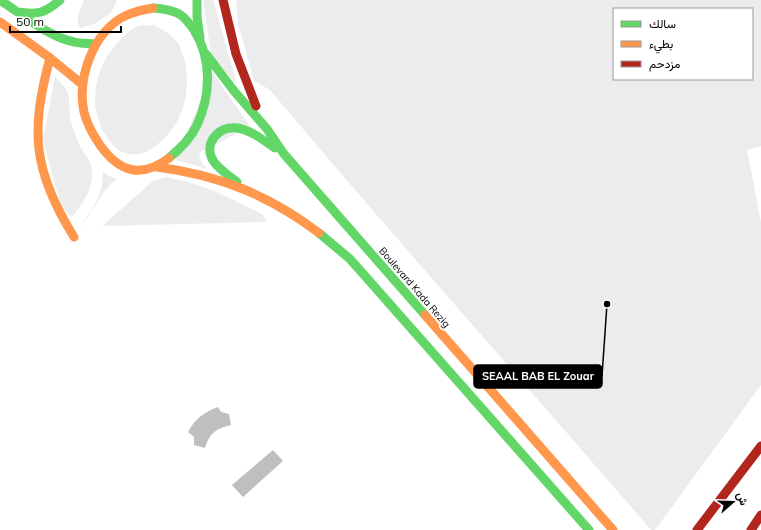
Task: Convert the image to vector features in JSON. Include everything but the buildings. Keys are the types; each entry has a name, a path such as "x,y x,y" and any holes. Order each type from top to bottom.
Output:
{"main road":[{"path":"0,0 55,34 74,42 96,44"},
{"path":"18,12 32,15 44,13 60,0"},
{"path":"198,0 197,17 200,38"},
{"path":"223,0 226,19 240,70 267,129"},
{"name":"Boulevard Kada Rezig","path":"115,22 121,6"},
{"name":"Boulevard Kada Rezig","path":"157,167 183,146 197,125 204,103 208,82 208,70 206,54 200,38 183,17 167,9 153,8 139,10 115,22 96,44 87,65 83,85 83,102 87,122 95,138 110,158 126,168 140,170 157,167 191,172 245,189 282,208 310,225 329,239 350,259 589,530"},
{"path":"0,22 50,58 83,85"},
{"name":"Boulevard Kada Rezig","path":"206,54 234,91 267,129 284,154 613,530"},
{"path":"50,58 40,93 38,110 37,130 41,165 46,184 56,208 74,237"},
{"path":"245,189 215,164 210,153 211,139 219,130 230,127 242,128 284,154"},
{"path":"697,530 761,446"},
{"path":"751,530 761,515"}],"shaded area":[{"path":"84,0 117,0 111,13 94,24 80,28 78,25 78,18"},
{"path":"203,0 213,0 237,84 211,55"},
{"path":"236,0 761,0 761,146 747,150 761,222 761,385 655,530 651,530 270,90 254,81 238,23"},
{"path":"154,25 173,37 181,49 185,62 187,79 185,100 178,120 166,137 148,151 140,154 128,154 115,147 102,128 97,115 95,101 96,88 104,61 121,39 129,31 136,27"},
{"path":"212,72 250,126 199,153 202,163 207,169 176,160"},
{"path":"55,77 67,91 72,126 78,142 90,162 92,170 89,189 72,217 61,206 43,140"},
{"path":"103,172 117,179 102,195 79,228 99,195 103,181"},
{"path":"165,177 185,181 212,190 262,214 267,222 102,226 153,181"},
{"path":"218,407 221,412 229,414 231,425 214,432 205,448 194,445 194,437 188,432 191,427 200,416"},
{"path":"273,450 283,461 243,497 232,485"}],"traffic: fast":[{"path":"0,0 54,35 77,43 96,44"},
{"path":"18,12 41,12 50,8 60,0"},
{"path":"197,0 197,17 200,38"},
{"path":"153,8 172,11 186,19 200,41 207,65 207,89 202,113 192,134 169,158"},
{"path":"206,54 234,91 267,129 284,154 425,315"},
{"path":"237,182 219,168 211,156 211,143 218,133 230,128 242,129 257,136 275,148"},
{"path":"319,233 350,259 589,530"}],"traffic: slow":[{"path":"153,8 121,18 102,36 89,59 85,73 82,99 84,112 90,129 107,154 123,167 131,170 149,169 159,165 169,158"},
{"path":"0,22 50,58 83,85"},
{"path":"50,58 40,108 38,130 39,150 43,171 50,192 74,237"},
{"path":"157,167 201,175 242,189 281,208 319,233"},
{"path":"425,315 613,530"}],"traffic: jam":[{"path":"223,0 236,54 256,106"},
{"path":"697,530 761,446"},
{"path":"751,530 761,515"}],"place":[{"name":"SEAAL BAB EL Zouar","path":"607,304"}]}
